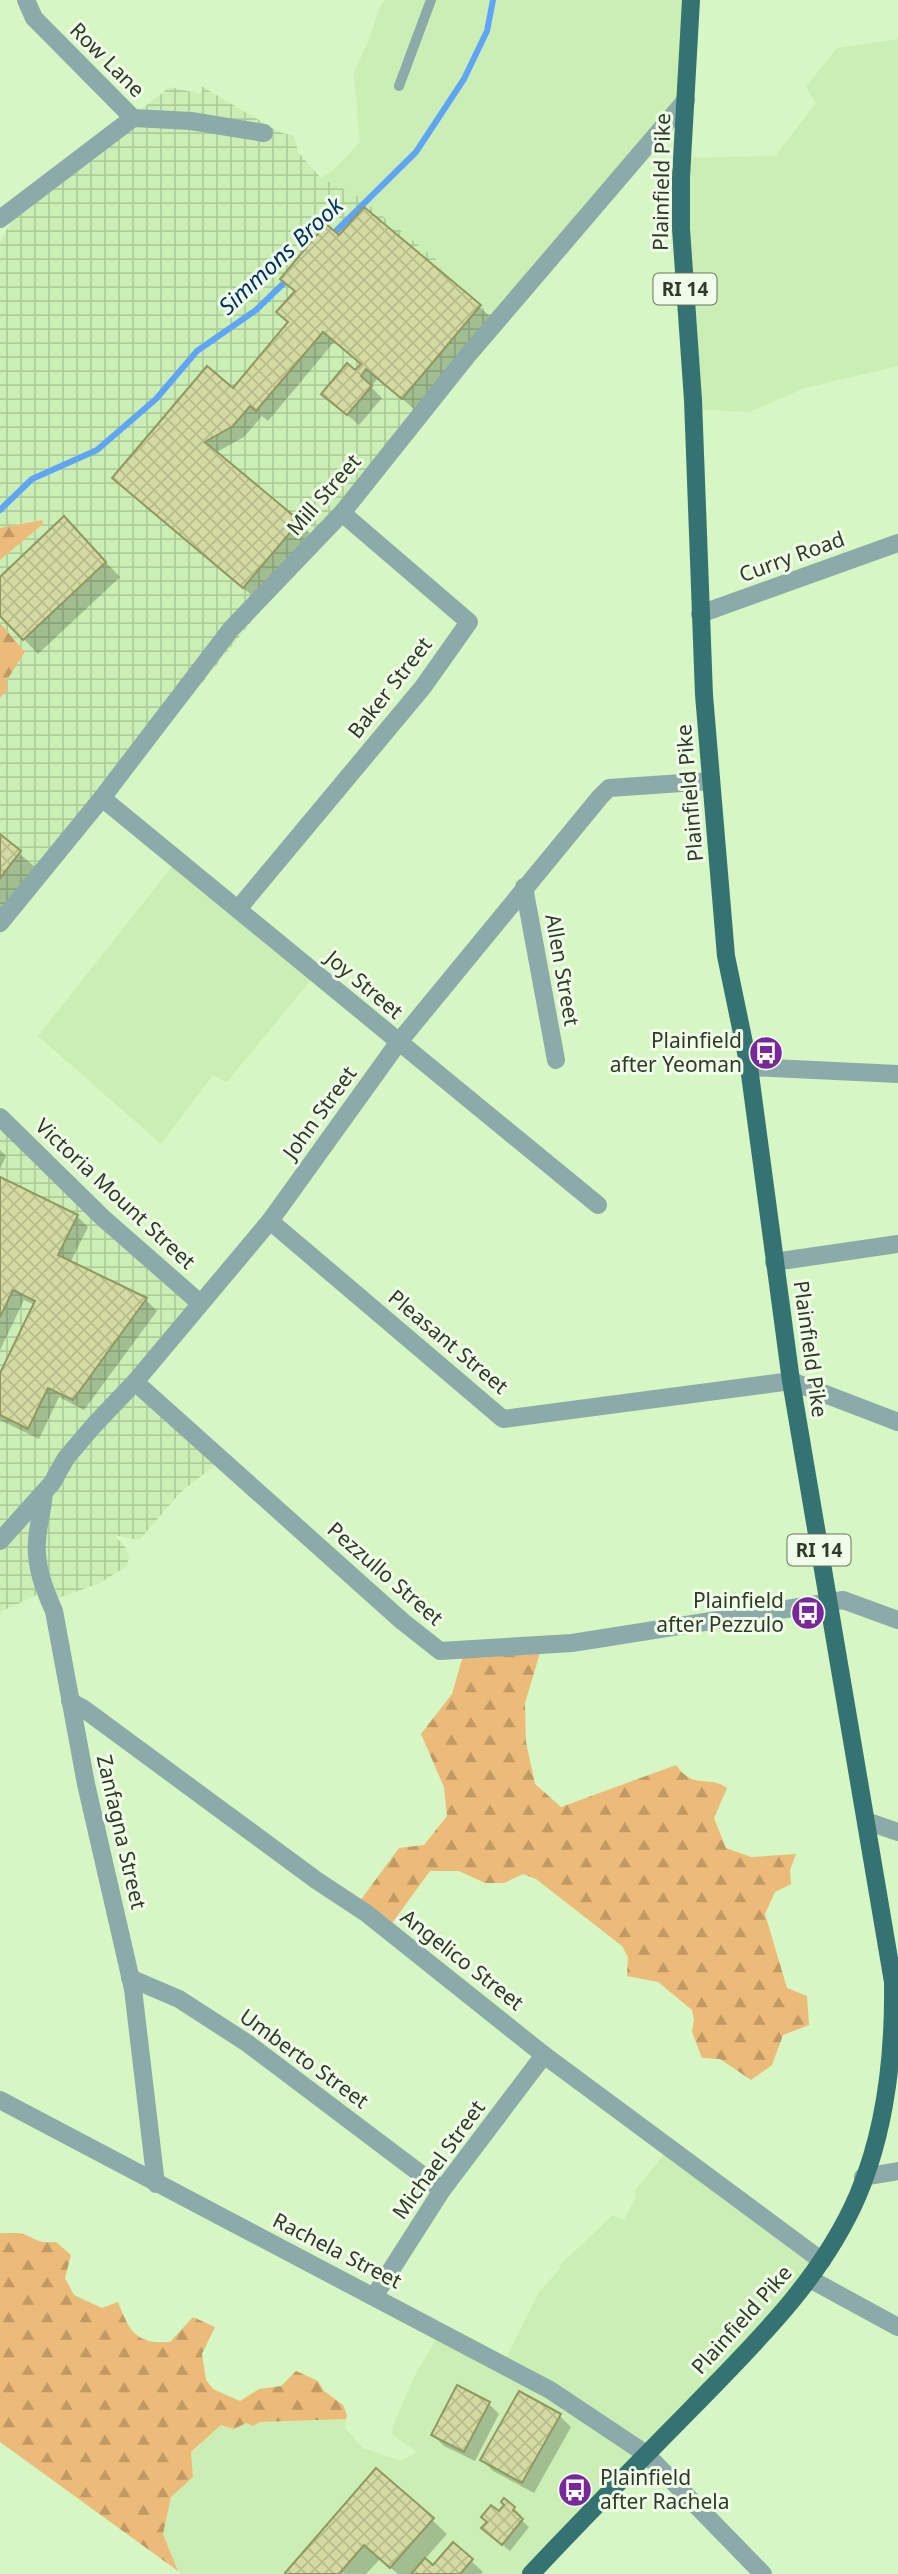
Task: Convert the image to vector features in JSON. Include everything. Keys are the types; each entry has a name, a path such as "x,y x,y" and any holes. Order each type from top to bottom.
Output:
{"main road":[{"name":"Plainfield Pike","path":"531,2574 750,2349 810,2279 840,2232 863,2177 885,2098 894,2031 893,1982 791,1381 748,1067 726,956 704,695 693,400 681,229 681,177 691,0"}],"street":[{"name":"Row Lane","path":"26,0 34,18 133,118"},
{"name":"Mill Street","path":"0,923 102,798 231,629 342,513 468,355 686,100"},
{"path":"0,219 133,118 191,121 264,133"},
{"name":"Baker Street","path":"238,909 423,687 469,622 342,513"},
{"name":"Curry Road","path":"700,614 898,543"},
{"name":"John Street","path":"0,1541 44,1492 80,1441 135,1382 270,1221 398,1043 524,887 609,788 711,781"},
{"name":"Joy Street","path":"102,798 598,1205"},
{"name":"Allen Street","path":"524,887 556,1060"},
{"path":"748,1067 898,1074"},
{"name":"Victoria Mount Street","path":"0,1117 103,1218 200,1303"},
{"name":"Pleasant Street","path":"270,1221 503,1419 791,1381"},
{"path":"774,1262 898,1244"},
{"path":"791,1381 898,1422"},
{"name":"Pezzullo Street","path":"135,1382 392,1612 440,1651 572,1643 843,1600 898,1620"},
{"name":"Zanfagna Street","path":"44,1492 36,1543 37,1556 46,1593 54,1611 86,1784 130,1978 156,2184"},
{"name":"Angelico Street","path":"70,1701 316,1880 366,1913 544,2055 821,2261"},
{"path":"866,1821 898,1832"},
{"name":"Umberto Street","path":"130,1978 179,1998 247,2043 442,2190"},
{"name":"Michael Street","path":"375,2295 442,2190 544,2055"},
{"name":"Rachela Street","path":"0,2100 156,2184 375,2295 550,2390 646,2454 763,2574"},
{"path":"863,2177 898,2171"},
{"path":"810,2279 898,2327"}],"lane":[{"path":"400,86 431,0"}],"shaded area":[{"path":"385,0 692,0 687,87 495,318 442,273 438,261 358,196 321,178 332,171 360,142 354,73 380,6"},
{"path":"898,39 898,366 805,388 749,412 696,409 684,158 775,156 816,103 806,87 837,48"},
{"path":"201,86 279,132 294,136 298,152 321,178 358,196 438,261 442,273 495,318 0,935 0,698 7,690 7,680 25,652 0,623 0,560 43,524 41,520 0,528 0,242 23,200 170,87 200,94"},
{"path":"178,859 315,975 227,1082 213,1075 161,1144 38,1036"},
{"path":"0,1117 199,1303 136,1380 221,1460 181,1492 139,1540 114,1535 126,1548 129,1558 127,1566 100,1583 53,1600 45,1591 0,1612"},
{"path":"668,2150 817,2267 527,2574 182,2574 178,2571 163,2534 171,2497 193,2477 191,2453 221,2425 246,2423 253,2426 260,2422 346,2419 345,2428 363,2448 401,2461 417,2452 392,2434 393,2426 416,2373 441,2332 505,2360 539,2292 560,2269 560,2265 613,2215 624,2220 635,2199 636,2189"}],"green space":[{"path":"42,520 43,524 0,560 0,528"},
{"path":"0,623 25,652 7,680 7,690 0,698"},
{"path":"542,1646 525,1703 526,1742 535,1784 561,1807 676,1765 689,1778 714,1782 727,1788 714,1818 726,1848 751,1857 796,1854 790,1870 791,1884 775,1892 765,1914 787,1988 807,1996 809,2025 783,2035 772,2065 751,2080 720,2059 702,2058 692,2032 692,2010 658,1982 627,1976 628,1957 622,1946 536,1879 523,1874 504,1883 485,1883 459,1871 430,1871 387,1930 357,1905 399,1848 424,1845 447,1816 444,1787 421,1734 452,1694 464,1652"},
{"path":"0,2233 20,2233 41,2241 56,2242 71,2255 65,2278 74,2295 102,2308 118,2302 130,2328 141,2338 170,2342 193,2317 215,2327 202,2354 206,2380 213,2389 240,2401 259,2389 281,2386 296,2371 318,2381 324,2391 343,2405 346,2419 260,2422 253,2426 246,2423 234,2429 221,2425 191,2452 193,2477 171,2497 163,2534 178,2571 0,2442"}],"building":[{"path":"364,207 481,305 402,399 366,369 361,376 372,386 347,415 321,394 347,363 355,370 361,364 323,332 256,411 250,406 233,426 205,442 300,521 243,588 112,478 207,366 233,388 288,322 276,312 295,291 280,279 326,224 339,235"},
{"path":"64,516 106,562 23,640 0,616 0,577"},
{"path":"0,834 21,851 0,878"},
{"path":"0,1177 78,1215 58,1255 147,1298 73,1400 48,1388 28,1429 0,1415 0,1373 35,1301 13,1290 0,1317"},
{"path":"457,2385 490,2402 464,2452 431,2435"},
{"path":"519,2391 561,2414 522,2483 480,2460"},
{"path":"376,2468 434,2518 390,2568 364,2545 339,2574 286,2574 285,2573"},
{"path":"504,2498 515,2507 513,2510 523,2519 502,2545 481,2528 487,2522 481,2517 491,2505 499,2511 504,2505 501,2502"},
{"path":"453,2542 473,2559 460,2574 411,2574 425,2558 433,2565"}],"waterway":[{"name":"Simmons Brook","path":"330,237 416,152 464,79 487,31 493,0"},
{"name":"Simmons Brook","path":"0,510 32,479 97,450 156,399 197,351 256,310 290,277"}],"place":[{"name":"Plainfield after Yeoman","path":"766,1053"},
{"name":"Plainfield after Pezzulo","path":"808,1613"},
{"name":"Plainfield after Rachela","path":"575,2490"}]}
